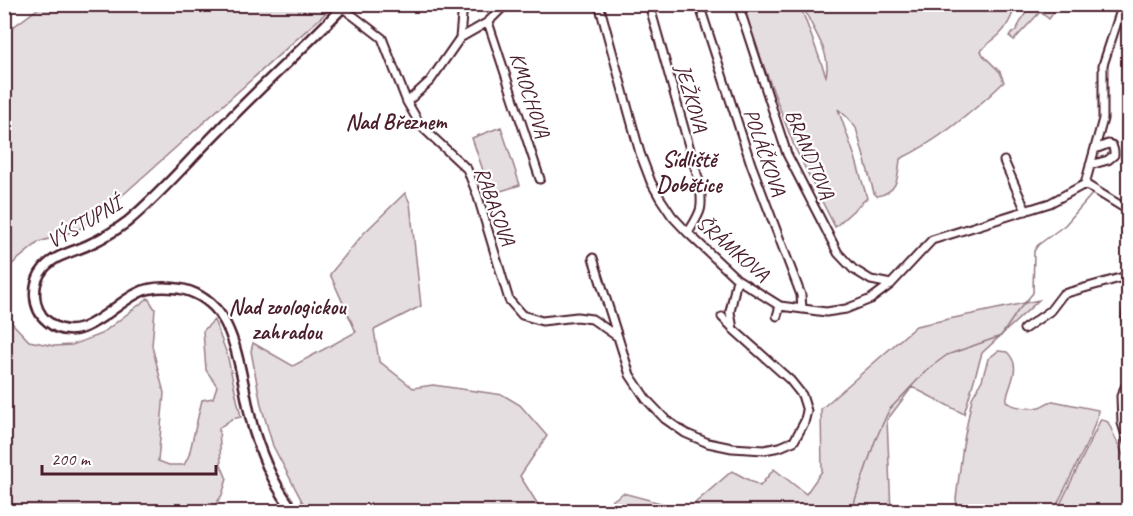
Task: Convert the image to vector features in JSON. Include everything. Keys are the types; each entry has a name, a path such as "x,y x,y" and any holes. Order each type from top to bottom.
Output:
{"street":[{"path":"460,38 463,4"},
{"path":"407,102 430,81 460,38 488,22 506,4"},
{"name":"ŠRÁMKOVA","path":"598,4 637,143 651,182 672,216 688,234 737,279 780,306 826,312 846,309 871,299 891,284 932,240 1050,203 1085,184"},
{"name":"JEŽKOVA","path":"649,4 700,184 701,212 688,234"},
{"name":"POLÁČKOVA","path":"699,4 751,164 801,295 802,309"},
{"name":"BRANDTOVA","path":"738,4 787,154 838,253 853,268 871,280 891,284"},
{"path":"1123,4 1103,65 1103,119 1085,184 1126,208 1128,216"},
{"name":"RABASOVA","path":"345,6 382,38 407,102 421,126 467,170 477,194 509,300 522,315 542,321 577,317 592,319 618,337"},
{"name":"VÝSTUPNÍ","path":"295,512 282,495 270,472 254,430 233,340 223,319 213,306 201,297 184,290 160,287 148,289 138,292 90,325 72,330 51,325 44,319 37,309 35,296 40,273 45,266 54,259 88,245 125,223 345,6"},
{"name":"KMOCHOVA","path":"488,22 540,179"},
{"path":"1090,165 1108,160 1114,155 1112,145 1108,144 1095,149"},
{"path":"1004,161 1026,211"},
{"path":"593,258 630,375 646,399 665,419 685,433 708,443 732,448 764,450 794,441 804,423 807,411 802,395 790,380 722,317"},
{"path":"1024,329 1050,311 1064,294 1128,278"},
{"path":"733,329 730,312 737,279"},
{"path":"777,316 780,306"},
{"path":"1128,306 1126,319 1128,332"},
{"path":"1128,381 1121,396 1122,423 1128,443"}],"shaded area":[{"path":"861,4 1016,5 1005,28 981,51 1000,72 1004,82 955,125 928,144 900,159 896,183 884,194 877,196 874,193 856,128 838,109 867,198 835,227 794,146 745,16 743,5 800,5 826,76 826,57 803,5 851,5 861,9"},
{"path":"43,5 308,5 328,11 125,193 78,230 39,242 5,270 5,33"},
{"path":"1030,5 1059,5 1049,19 1040,12 1014,40 1009,36 1016,30"},
{"path":"501,127 520,185 491,194 472,138"},
{"path":"405,193 410,203 421,306 374,330 379,361 413,388 433,385 503,395 520,405 547,436 520,476 542,511 310,511 303,503 273,446 261,405 251,351 253,343 293,366 356,332 330,274 364,233"},
{"path":"4,286 12,323 29,341 54,346 72,345 101,334 148,298 155,309 152,346 164,393 158,461 169,465 184,465 189,455 202,400 213,398 217,386 206,370 203,331 214,320 227,354 241,417 232,419 219,428 221,465 227,479 222,495 211,511 5,511"},
{"path":"1039,300 982,353 964,414 912,387 887,420 891,511 598,511 623,493 687,510 732,471 760,486 774,469 806,494 822,471 821,409 916,326"},
{"path":"998,351 1007,352 1014,363 1014,375 1006,401 1009,403 1017,407 1031,408 1053,401 1098,410 1090,437 1054,511 958,511 956,499 972,398 982,380 988,359"},
{"path":"1101,419 1108,422 1128,466 1128,511 1057,511"}],"waterway":[{"path":"1127,37 1128,32"},
{"path":"851,512 875,441 889,410 928,369 947,355 1001,336 1033,293 1034,251 1038,245 1065,225 1093,193"}],"district":[{"name":"Nad Březnem","path":"396,122"},
{"name":"Sídliště Dobětice","path":"689,172"},
{"name":"Nad zoologickou zahradou","path":"287,320"}]}
